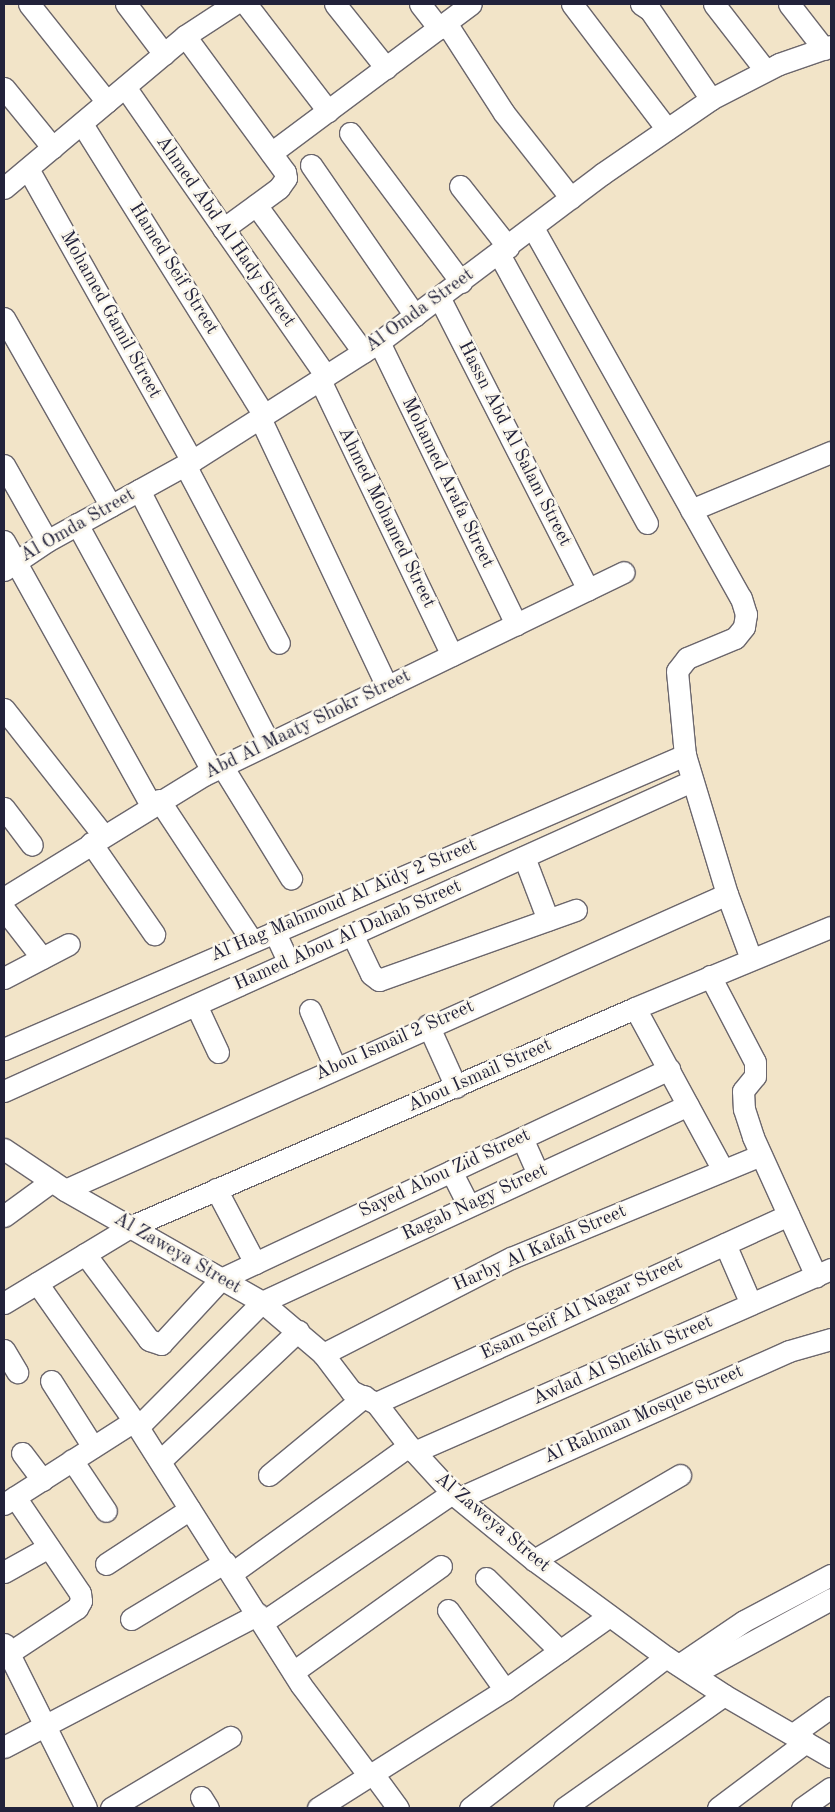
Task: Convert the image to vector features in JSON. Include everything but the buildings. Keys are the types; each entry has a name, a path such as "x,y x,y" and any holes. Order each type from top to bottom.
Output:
{"street":[{"path":"29,4 108,102"},
{"path":"126,4 164,54"},
{"path":"4,188 185,36 234,4"},
{"path":"246,4 328,111"},
{"path":"335,4 386,68"},
{"path":"420,4 442,25 504,113 571,198"},
{"path":"271,154 471,4"},
{"path":"572,4 667,129"},
{"path":"714,4 765,70"},
{"path":"789,4 828,47"},
{"path":"650,6 711,99"},
{"path":"185,36 271,154 286,178 280,188 224,229"},
{"name":"Al Omda Street","path":"10,566 47,541 189,463 371,347 440,299 571,198 711,99 765,70 828,47"},
{"name":"Ahmed Abd Al Hady Street","path":"125,87 224,229 323,378"},
{"path":"4,88 53,148"},
{"name":"Hamed Seif Street","path":"82,124 262,416 387,687"},
{"path":"350,132 461,282"},
{"path":"311,165 416,316"},
{"name":"Mohamed Gamil Street","path":"28,169 189,463"},
{"path":"460,186 503,250 647,523"},
{"name":"Mohamed Arafa Street","path":"256,205 371,347 516,624"},
{"path":"533,228 741,598 746,614 744,627 734,638 687,658 680,664 678,683 685,756 727,894 751,959"},
{"name":"Hassn Abd Al Salam Street","path":"440,299 588,589"},
{"path":"4,318 111,506"},
{"name":"Ahmed Mohamed Street","path":"323,378 452,655"},
{"path":"691,510 831,452"},
{"path":"189,463 279,643"},
{"path":"4,465 47,541"},
{"path":"139,490 269,743"},
{"path":"77,524 217,768 291,878"},
{"path":"4,541 10,566 155,803 252,941"},
{"name":"Abd Al Maaty Shokr Street","path":"4,898 155,803 217,768 624,572"},
{"path":"4,709 97,839 154,934"},
{"name":"Al Hag Mahmoud Al Aidy 2 Street","path":"4,1049 274,931 685,756"},
{"name":"Hamed Abou Al Dahab Street","path":"4,1091 692,781"},
{"path":"4,808 32,845"},
{"path":"524,857 548,920"},
{"name":"Abou Ismail 2 Street","path":"4,1216 58,1186 335,1067 727,894"},
{"path":"4,908 42,958"},
{"path":"352,934 371,974 379,980 576,910"},
{"name":"Abou Ismail Street","path":"4,1303 130,1227 635,1008 831,927"},
{"path":"274,931 289,963"},
{"path":"4,978 69,944"},
{"path":"710,976 755,1062 755,1076 743,1091 742,1099 761,1156 788,1215 823,1273"},
{"path":"196,1005 218,1052"},
{"path":"635,1008 723,1170"},
{"path":"310,1010 335,1067"},
{"path":"428,1025 456,1086"},
{"name":"Sayed Abou Zid Street","path":"221,1279 669,1068"},
{"name":"Ragab Nagy Street","path":"262,1302 468,1205 688,1106"},
{"path":"522,1138 538,1174"},
{"name":"Al Zaweya Street","path":"4,1149 58,1186 262,1302 323,1354 351,1391 371,1399 411,1449 455,1496 534,1560 609,1616 724,1695 831,1757"},
{"name":"Harby Al Kafafi Street","path":"323,1354 511,1258 761,1156"},
{"path":"451,1171 468,1205"},
{"path":"216,1190 255,1263"},
{"name":"Esam Seif Al Nagar Street","path":"269,1475 371,1399 788,1215"},
{"path":"725,1244 751,1304"},
{"path":"85,1254 149,1340 158,1345 164,1343 221,1279"},
{"name":"Awlad Al Sheikh Street","path":"131,1618 228,1568 411,1449 823,1273"},
{"path":"37,1283 136,1424 261,1618 293,1672 398,1808"},
{"path":"86,1808 8,1658 77,1608 81,1601 80,1594 49,1547 9,1500 93,1447 136,1424 262,1302"},
{"path":"160,1461 298,1331"},
{"name":"Al Rahman Mosque Street","path":"4,1747 46,1728 261,1618 455,1496 789,1351 831,1339"},
{"path":"4,1350 17,1372"},
{"path":"51,1381 93,1447"},
{"path":"22,1452 42,1480"},
{"path":"72,1460 106,1512"},
{"path":"534,1560 680,1474"},
{"path":"106,1564 190,1509"},
{"path":"4,1572 49,1547"},
{"path":"293,1672 441,1566"},
{"path":"470,1808 744,1621 831,1576"},
{"path":"486,1578 560,1651"},
{"path":"679,1665 831,1599"},
{"path":"448,1610 505,1690"},
{"path":"318,1808 505,1690 609,1616"},
{"path":"564,1808 724,1695"},
{"path":"718,1808 799,1738 831,1707"},
{"path":"111,1808 230,1737"},
{"path":"802,1808 831,1788"}]}
